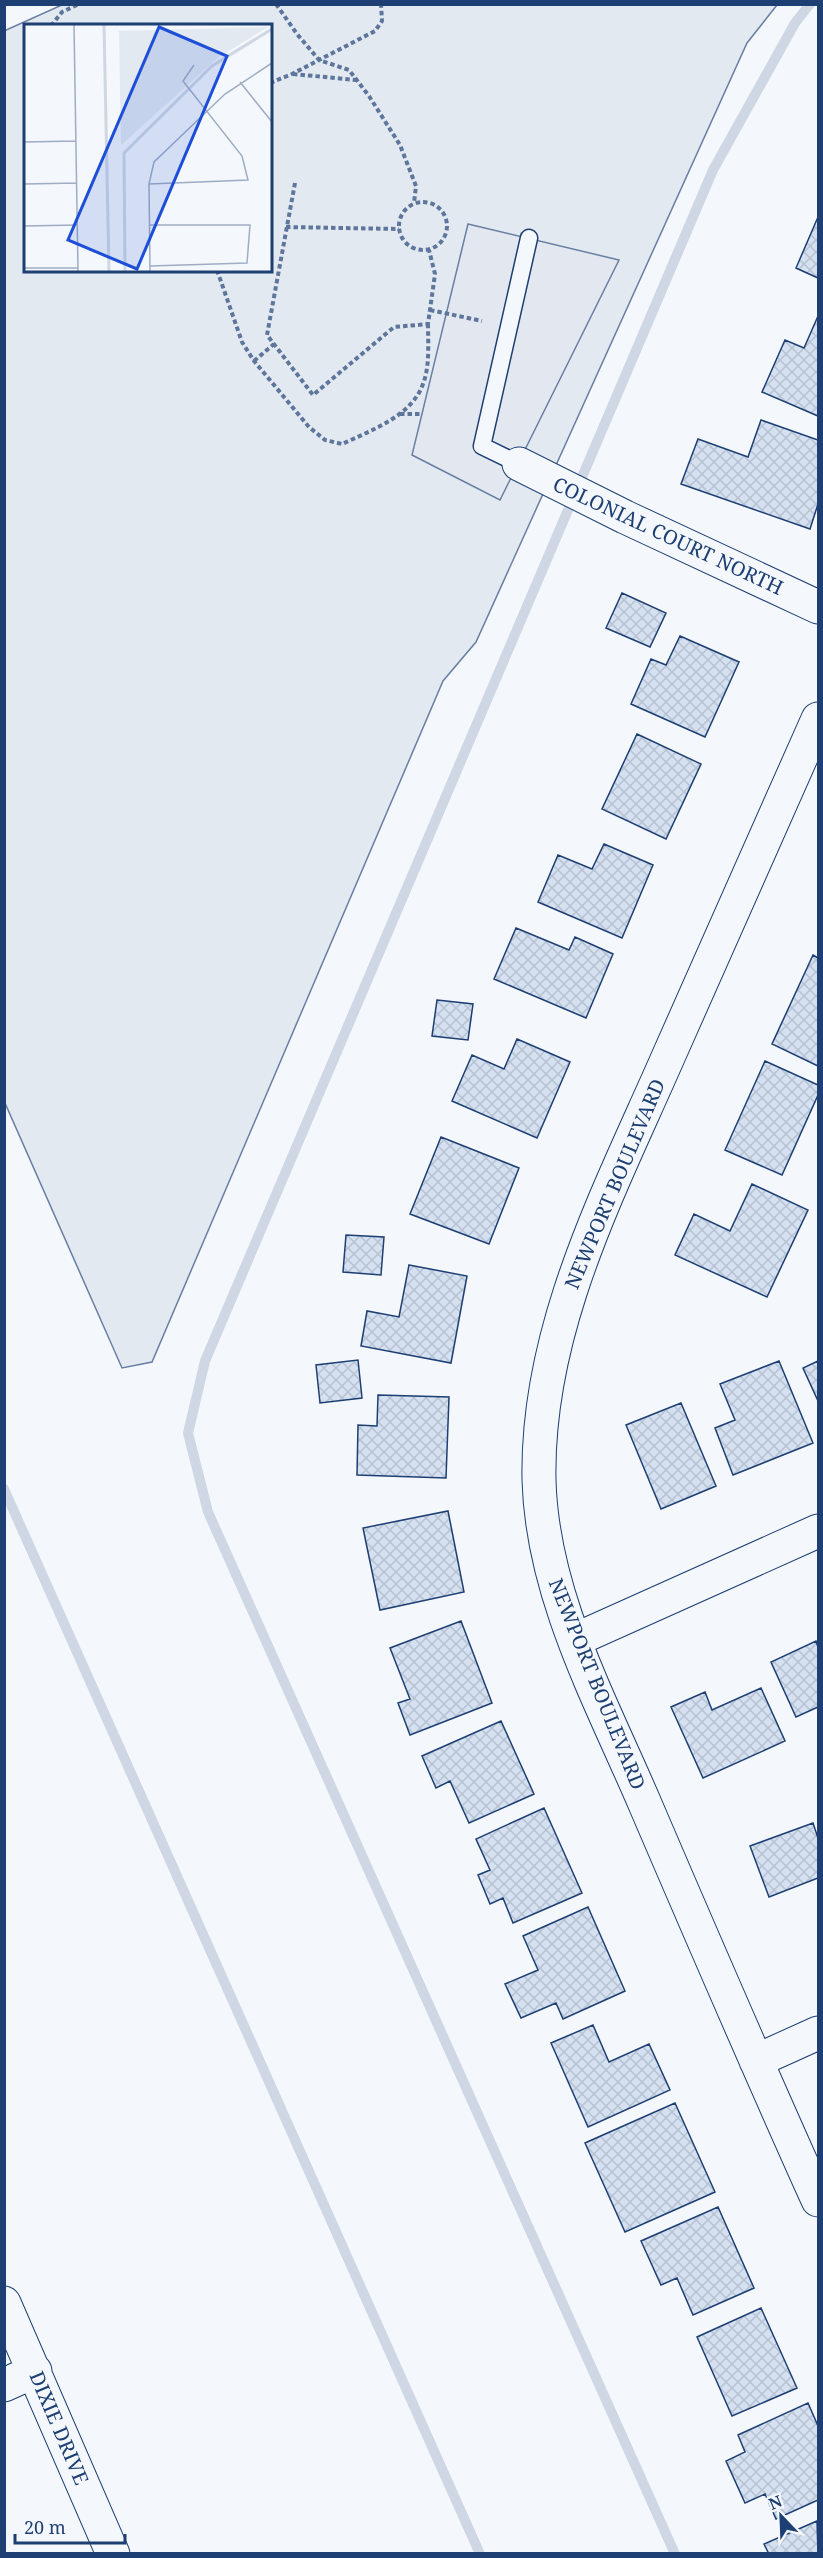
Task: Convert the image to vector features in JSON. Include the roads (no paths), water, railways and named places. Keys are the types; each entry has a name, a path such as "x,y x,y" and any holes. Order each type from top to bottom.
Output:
{"street":[{"name":"COLONIAL COURT NORTH","path":"519,464 626,517 819,607"},
{"name":"NEWPORT BOULEVARD","path":"819,719 572,1281 543,1398 539,1481 548,1562 575,1640 756,2061 819,2200"},
{"path":"575,1640 819,1531"},
{"path":"756,2061 819,2033"},
{"name":"DIXIE DRIVE","path":"4,2303 113,2553"},
{"path":"4,2385 35,2371"}],"lane":[{"path":"519,464 482,446 529,238"}],"waterway":[{"path":"675,2554 208,1512 188,1433 205,1361 713,170 795,23 810,4"},
{"path":"4,1489 480,2554"}]}
